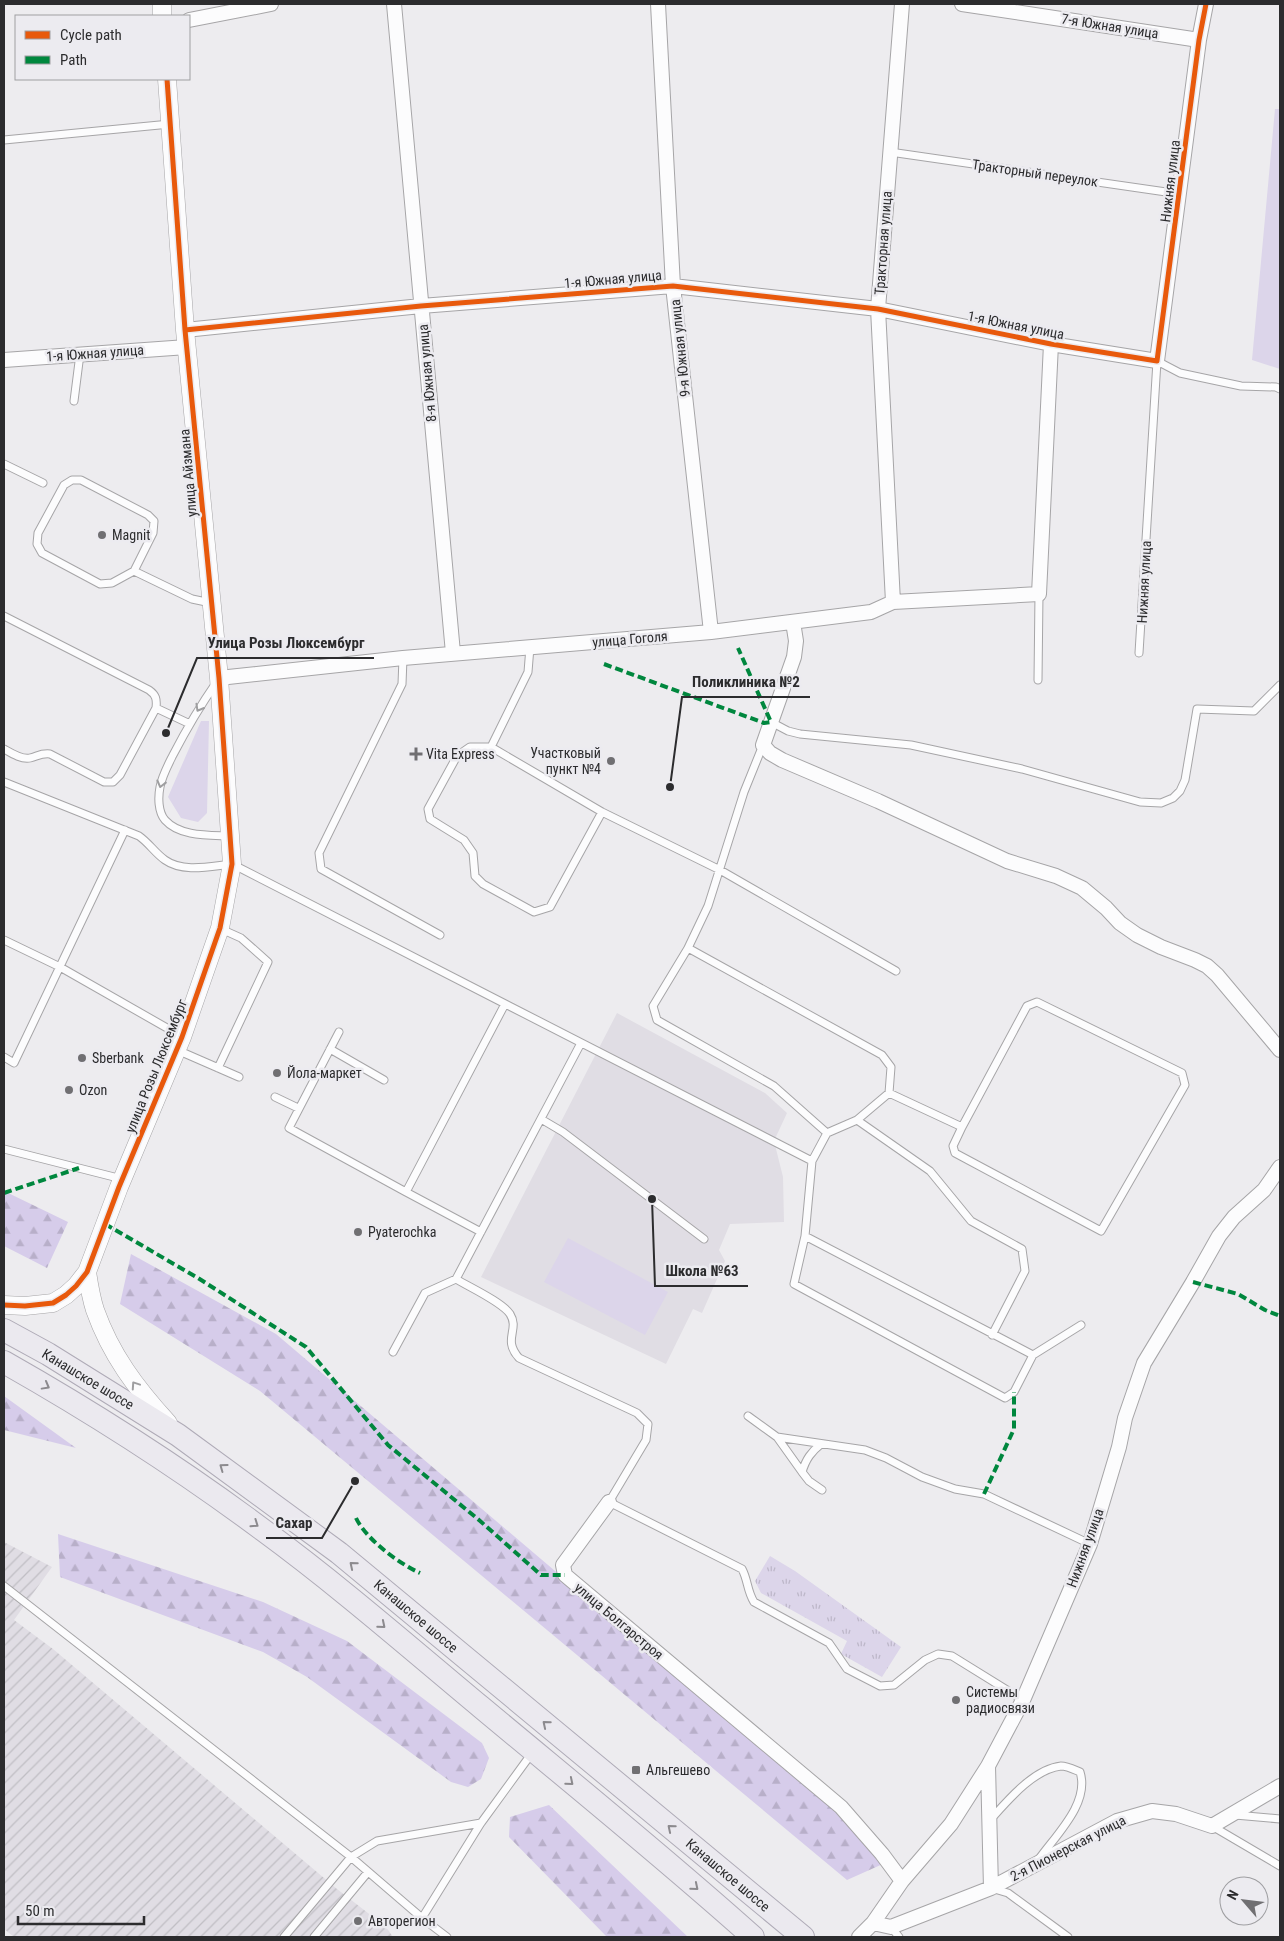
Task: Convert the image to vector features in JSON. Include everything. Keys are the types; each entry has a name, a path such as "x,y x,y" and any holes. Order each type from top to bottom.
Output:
{"main road":[{"name":"Канашское шоссе","path":"4,1330 48,1354 178,1435 339,1553 803,1937"},
{"name":"Канашское шоссе","path":"4,1362 72,1400 161,1457 264,1530 533,1750 753,1937"}],"street":[{"path":"190,20 271,4"},
{"name":"8-я Южная улица","path":"394,4 453,653"},
{"name":"9-я Южная улица","path":"658,4 673,286 711,632"},
{"name":"Тракторная улица","path":"893,602 878,310 902,4"},
{"name":"7-я Южная улица","path":"962,4 1199,40"},
{"name":"Нижняя улица","path":"1157,361 1199,40 1206,4"},
{"name":"улица Айзмана","path":"167,80 186,338 219,678 232,864"},
{"name":"1-я Южная улица","path":"4,360 80,354 420,306 673,286 878,310 1051,344 1157,361"},
{"path":"1039,594 1051,344"},
{"name":"улица Гоголя","path":"219,678 453,653 711,632 871,612 893,602 1039,594"},
{"path":"794,622 796,641 794,657 763,745 770,753 1007,861 1056,876 1082,888 1106,908 1120,923 1137,935 1206,966 1217,975 1280,1050"},
{"name":"улица Розы Люксембург","path":"86,1272 122,1179 179,1043 220,928 232,864"},
{"name":"Нижняя улица","path":"873,1923 902,1881 952,1824 988,1766 1022,1700 1090,1544 1119,1447 1124,1418 1144,1363 1194,1282 1219,1236 1234,1217 1264,1190 1280,1167"},
{"path":"4,1305 25,1306 53,1303 76,1286 86,1272"},
{"path":"86,1272 94,1309 110,1346 138,1390 178,1435"},
{"name":"улица Болгарстроя","path":"609,1502 563,1565 565,1575 841,1807 882,1854 902,1881"},
{"path":"988,1766 991,1888"},
{"path":"1212,1826 1280,1786"},
{"name":"2-я Пионерская улица","path":"873,1923 895,1932 991,1888 1117,1821 1152,1811 1176,1814 1212,1826"},
{"path":"858,1937 873,1923"}],"lane":[{"path":"4,140 170,124"},
{"name":"Тракторный переулок","path":"890,152 1180,194"},
{"path":"74,401 80,354"},
{"path":"1157,361 1180,373 1241,386 1276,387 1280,389"},
{"name":"Нижняя улица","path":"1139,653 1157,361"},
{"path":"4,464 43,483"},
{"path":"72,480 81,480 148,515 154,521 153,533 134,571 112,583 100,584 42,553 37,544 38,533 64,485 72,480"},
{"path":"134,571 192,599 212,603"},
{"path":"1038,680 1039,594"},
{"path":"4,616 149,690 157,700 156,708 120,775 113,782 104,782 50,754 42,753 29,759 21,758 4,749"},
{"path":"490,747 528,672 530,647"},
{"path":"404,658 402,684 319,853 322,869 440,935"},
{"path":"219,678 190,724 164,773 160,787 159,804 164,820 177,828 198,835 230,836"},
{"path":"771,722 788,731 800,734 911,745 1022,769 1140,802 1160,803 1173,798 1180,791 1185,780 1197,709 1254,711 1280,685"},
{"path":"156,708 190,724"},
{"path":"763,745 744,792 708,906 688,948 653,1006 657,1020 774,1086 827,1133"},
{"path":"602,812 550,907 534,912 483,884 476,876 473,853 464,840 430,819 428,809 457,756 470,747 490,747 602,812 720,870 896,970"},
{"path":"4,782 125,830 148,842 156,853 167,862 181,867 232,864 812,1161"},
{"path":"4,1057 14,1063 125,830"},
{"path":"218,1068 268,962 241,938 220,928"},
{"path":"4,940 60,967 218,1068 238,1077"},
{"path":"688,948 882,1055 891,1067 889,1093 857,1120 827,1133 812,1161 805,1236 794,1284 1005,1398 1014,1392 1033,1355 1081,1325"},
{"path":"1037,1002 1182,1073 1185,1085 1101,1231 955,1152 953,1146 962,1127 1027,1006 1037,1002"},
{"path":"406,1192 505,1004"},
{"path":"339,1032 289,1128 482,1232"},
{"path":"393,1352 425,1293 456,1279 581,1043"},
{"path":"330,1049 384,1080"},
{"path":"889,1093 962,1127"},
{"path":"275,1097 298,1108"},
{"path":"541,1119 563,1132 704,1239"},
{"path":"857,1120 930,1170 971,1221 1022,1249 1025,1271 992,1335"},
{"path":"4,1149 122,1179"},
{"path":"805,1236 1033,1355"},
{"name":"улица Болгарстроя","path":"456,1279 501,1306 510,1314 513,1327 510,1343 512,1351 519,1358 637,1413 648,1424 646,1440 609,1502"},
{"path":"748,1416 777,1437 809,1481 822,1490"},
{"path":"777,1437 865,1450 886,1458 922,1477 955,1489 984,1494 1090,1544"},
{"path":"802,1472 805,1461 811,1452 821,1444"},
{"path":"609,1502 742,1569 747,1578 748,1592 754,1602 829,1643 847,1669 880,1686 894,1685 925,1660 938,1654 952,1656 1022,1700"},
{"path":"4,1586 350,1857 447,1937"},
{"path":"422,1918 482,1823 533,1750"},
{"path":"989,1821 1018,1790 1040,1774 1062,1766 1080,1772 1083,1782 1080,1796 1070,1816 1034,1865"},
{"path":"1229,1815 1280,1818"},
{"path":"284,1937 350,1857 377,1841 482,1823"},
{"path":"1212,1826 1280,1866"},
{"path":"314,1937 368,1872"},
{"path":"991,1888 1008,1893 1068,1937"}],"shaded area":[{"path":"617,1013 765,1093 787,1113 774,1141 783,1177 784,1222 730,1224 719,1250 725,1261 702,1313 693,1309 666,1364 481,1277"},
{"path":"4,1542 52,1567 14,1620 53,1649 337,1889 386,1927 393,1937 14,1937 4,1929"}],"green space":[{"path":"1275,109 1280,109 1280,369 1252,360"},
{"path":"201,721 209,721 207,813 198,822 181,818 168,797"},
{"path":"4,1191 68,1222 47,1268 4,1246"},
{"path":"568,1238 668,1292 645,1335 544,1282"},
{"path":"131,1254 276,1334 894,1859 847,1880 260,1391 120,1304"},
{"path":"4,1396 76,1448 4,1430"},
{"path":"58,1534 263,1602 347,1641 482,1743 489,1758 481,1779 468,1787 451,1782 307,1677 263,1652 60,1577"},
{"path":"770,1556 795,1571 901,1647 882,1677 841,1654 847,1641 761,1593 755,1581"},
{"path":"549,1805 688,1937 607,1937 509,1837 510,1817"}],"marked path":[{"path":"604,664 764,723 771,722 738,648"},
{"path":"4,1193 79,1168"},
{"path":"105,1224 198,1278 306,1347 388,1445 479,1520 541,1575 565,1575"},
{"path":"1193,1282 1238,1294 1265,1310 1280,1316"},
{"path":"984,1494 1014,1429 1014,1392"},
{"path":"356,1518 367,1534 384,1550 420,1573"}],"cycle path":[{"path":"185,330 421,306 673,286 878,309 1051,344 1157,361 1199,40 1206,4"},
{"path":"4,1305 25,1306 53,1303 76,1286 87,1272 119,1187 182,1037 220,928 232,864 219,678 185,330 167,80"}],"place":[{"name":"Magnit","path":"102,535"},
{"name":"Улица Розы Люксембург","path":"166,733"},
{"name":"Vita Express","path":"416,754"},
{"name":"Участковый пункт №4","path":"611,761"},
{"name":"Поликлиника №2","path":"670,787"},
{"name":"Sberbank","path":"82,1058"},
{"name":"Йола-маркет","path":"277,1073"},
{"name":"Ozon","path":"69,1090"},
{"name":"Школа №63","path":"652,1199"},
{"name":"Pyaterochka","path":"358,1232"},
{"name":"Сахар","path":"355,1481"},
{"name":"Системы радиосвязи","path":"956,1700"},
{"name":"Альгешево","path":"636,1770"},
{"name":"Авторегион","path":"358,1921"}]}
